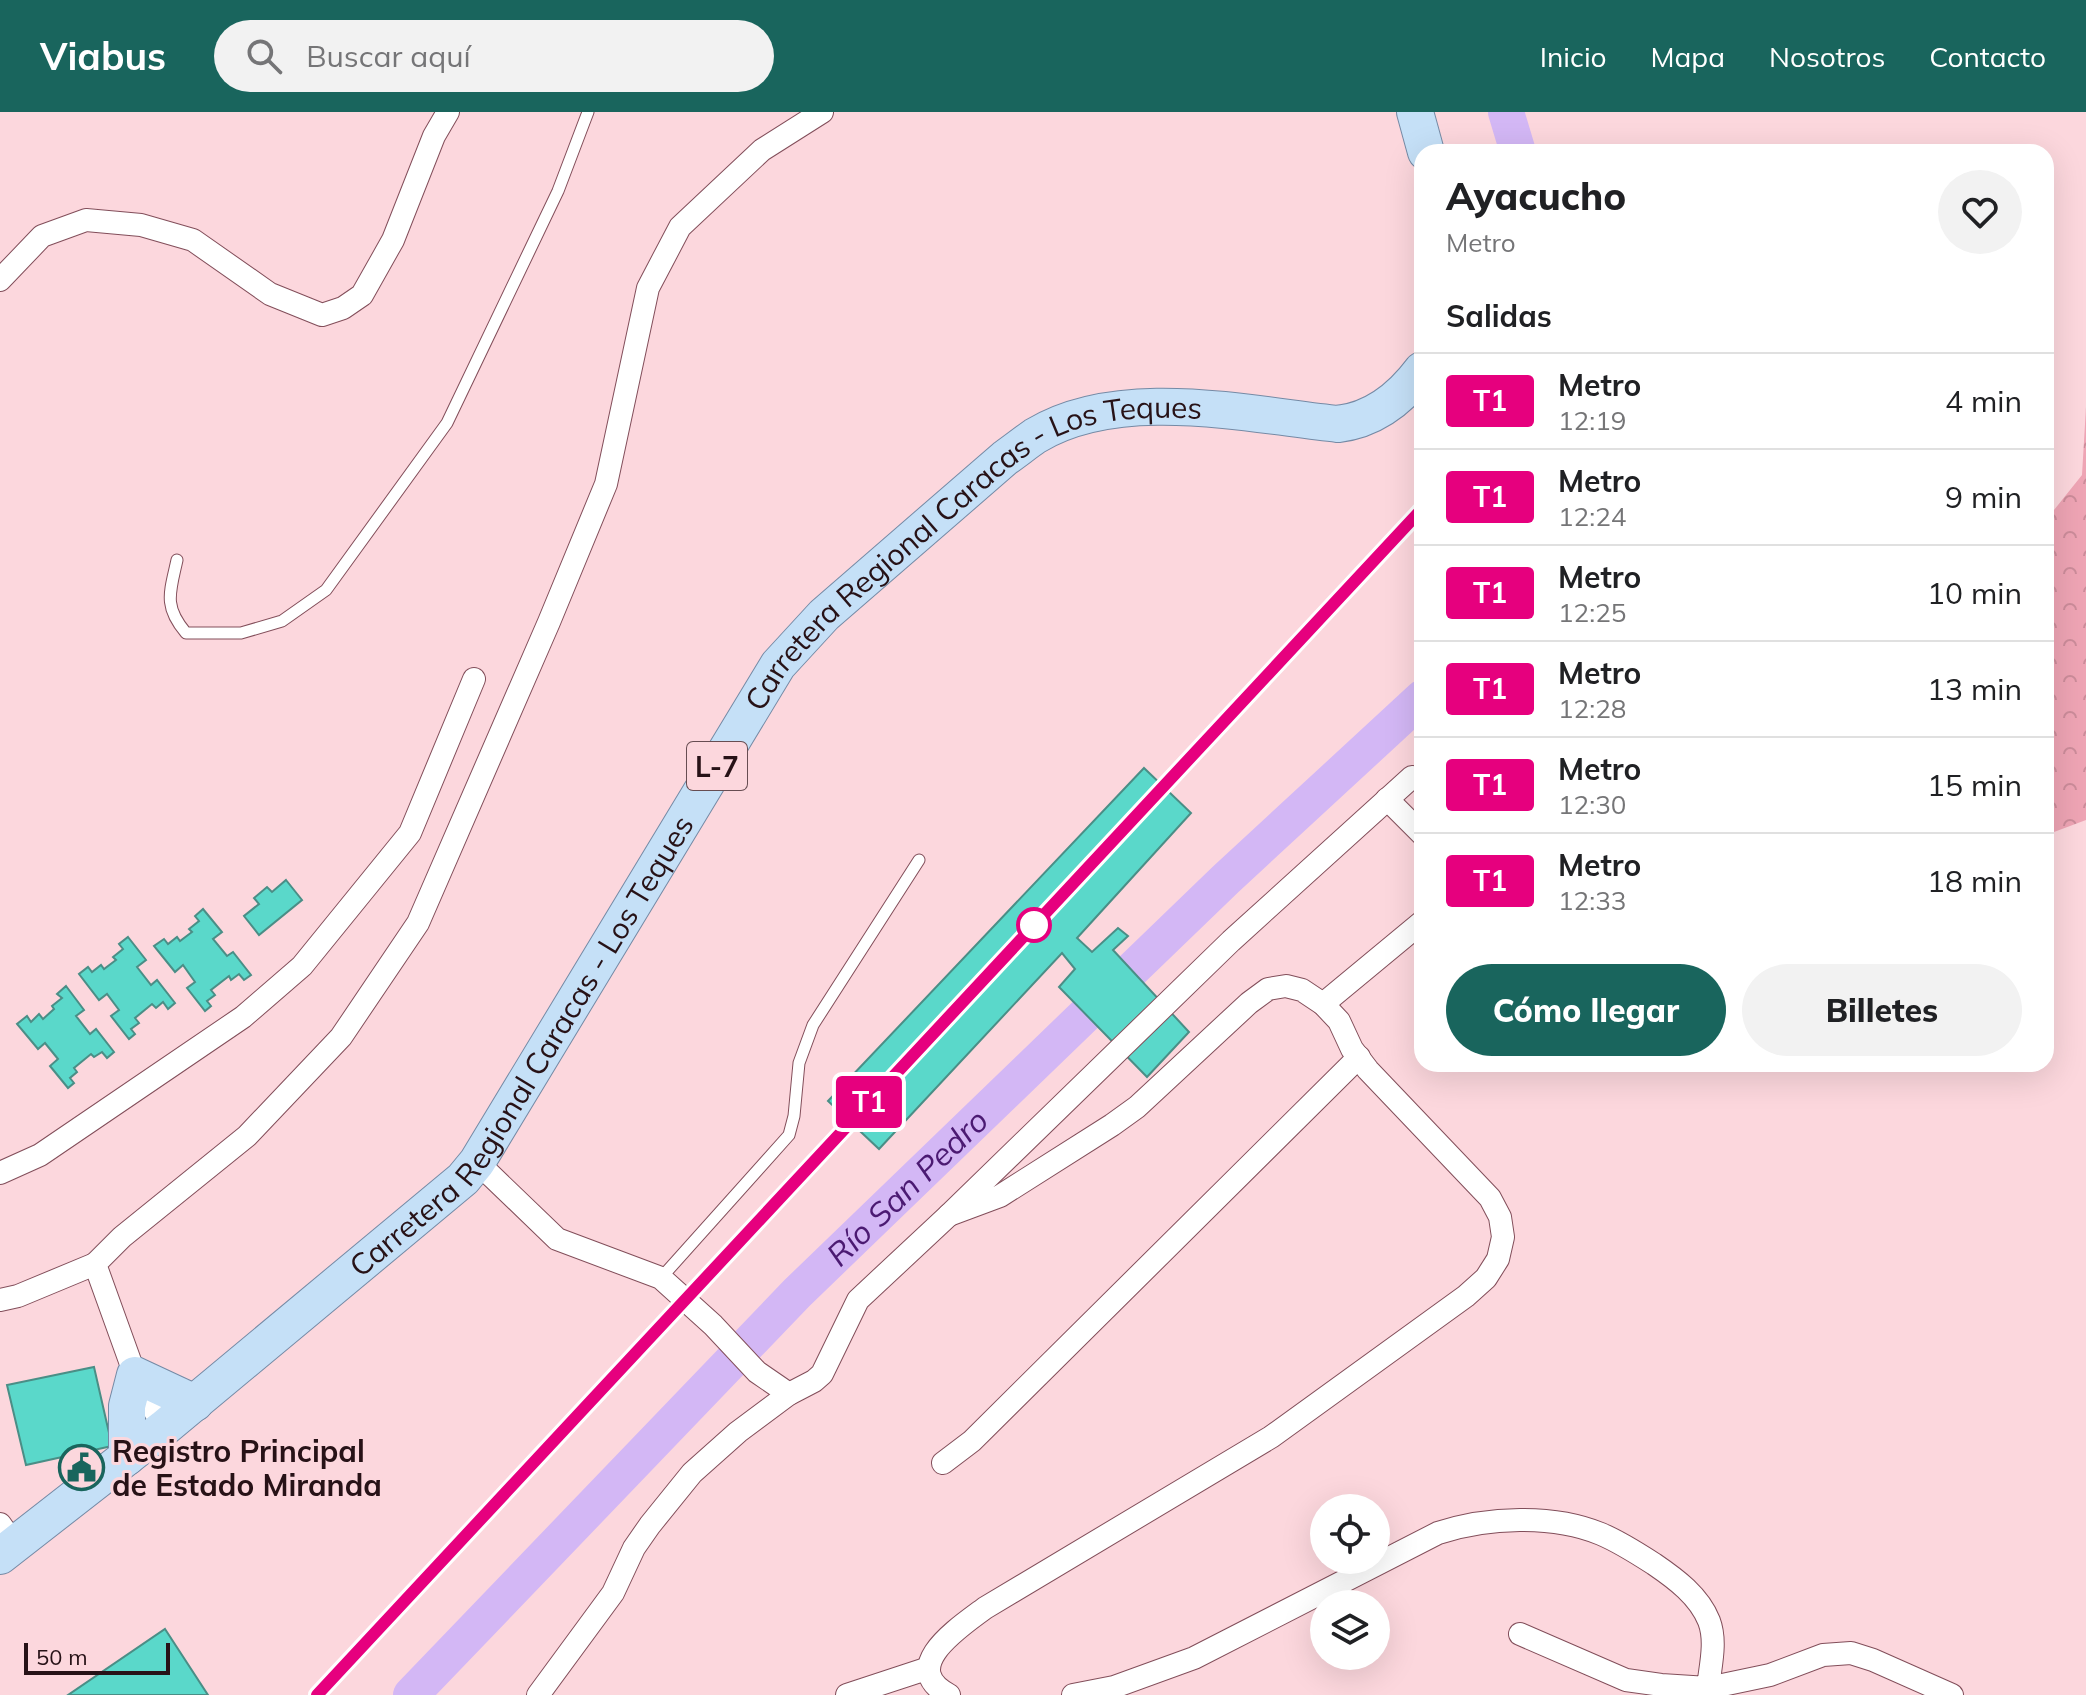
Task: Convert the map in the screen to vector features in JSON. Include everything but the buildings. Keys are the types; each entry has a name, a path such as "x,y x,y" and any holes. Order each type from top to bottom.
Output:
{"main road":[{"path":"1415,112 1424,144"},
{"name":"Carretera Regional Caracas - Los Teques","path":"5,1542 164,1428 463,1179 477,1162 778,665 824,615 1005,458 1037,435 1083,416 1140,407 1194,408 1338,424 1355,422 1385,407 1414,381"},
{"path":"127,1457 127,1406 135,1375 195,1403"}],"street":[{"path":"0,280 42,236 86,220 141,225 193,240 270,294 322,315 343,308 362,295 393,240 434,136 448,112"},
{"path":"0,1300 18,1296 95,1264 122,1237 247,1136 341,1037 418,923 606,484 648,288 680,227 762,150 822,112"},
{"path":"0,1173 40,1155 217,1035 243,1017 302,966 410,833 474,679"},
{"path":"538,1695 613,1593 634,1548 692,1473 738,1432 822,1374 858,1300 1231,941 1414,775"},
{"path":"1387,799 1414,826"},
{"path":"1323,1004 1414,929"},
{"path":"949,1215 1000,1196 1112,1125 1137,1107 1268,989 1286,986 1302,990 1323,1004 1339,1021 1359,1057 1490,1198 1500,1217 1503,1237 1498,1259 1486,1278 1466,1296 1271,1437 985,1608 935,1650 929,1668 931,1679 949,1695"},
{"path":"943,1463 972,1441 1359,1057"},
{"path":"477,1162 557,1239 661,1278 713,1325 757,1372 789,1394"},
{"path":"95,1264 135,1375 164,1428"},
{"path":"1073,1695 1114,1687 1194,1658 1438,1533 1482,1523 1541,1521 1600,1533 1641,1556 1687,1589 1709,1622 1713,1646 1708,1688"},
{"path":"1520,1634 1626,1680 1661,1685 1708,1688 1770,1675 1823,1655 1851,1653 1952,1695"},
{"path":"847,1695 929,1668"}],"lane":[{"path":"177,560 169,606 186,633 241,633 282,621 326,590 447,423 558,191 588,112"},
{"path":"661,1278 789,1135 799,1063 813,1025 919,860"}],"green space":[{"path":"2086,407 2086,820 2054,832 2054,510 2082,475"}],"waterway":[{"name":"Río San Pedro","path":"1506,112 1516,144"},
{"name":"Río San Pedro","path":"411,1695 797,1293 1226,879 1414,705"}],"metro line":[{"name":"T1","path":"317,1695 1414,518"}],"place":[{"name":"Registro Principal de Estado Miranda","path":"81,1468"}]}
